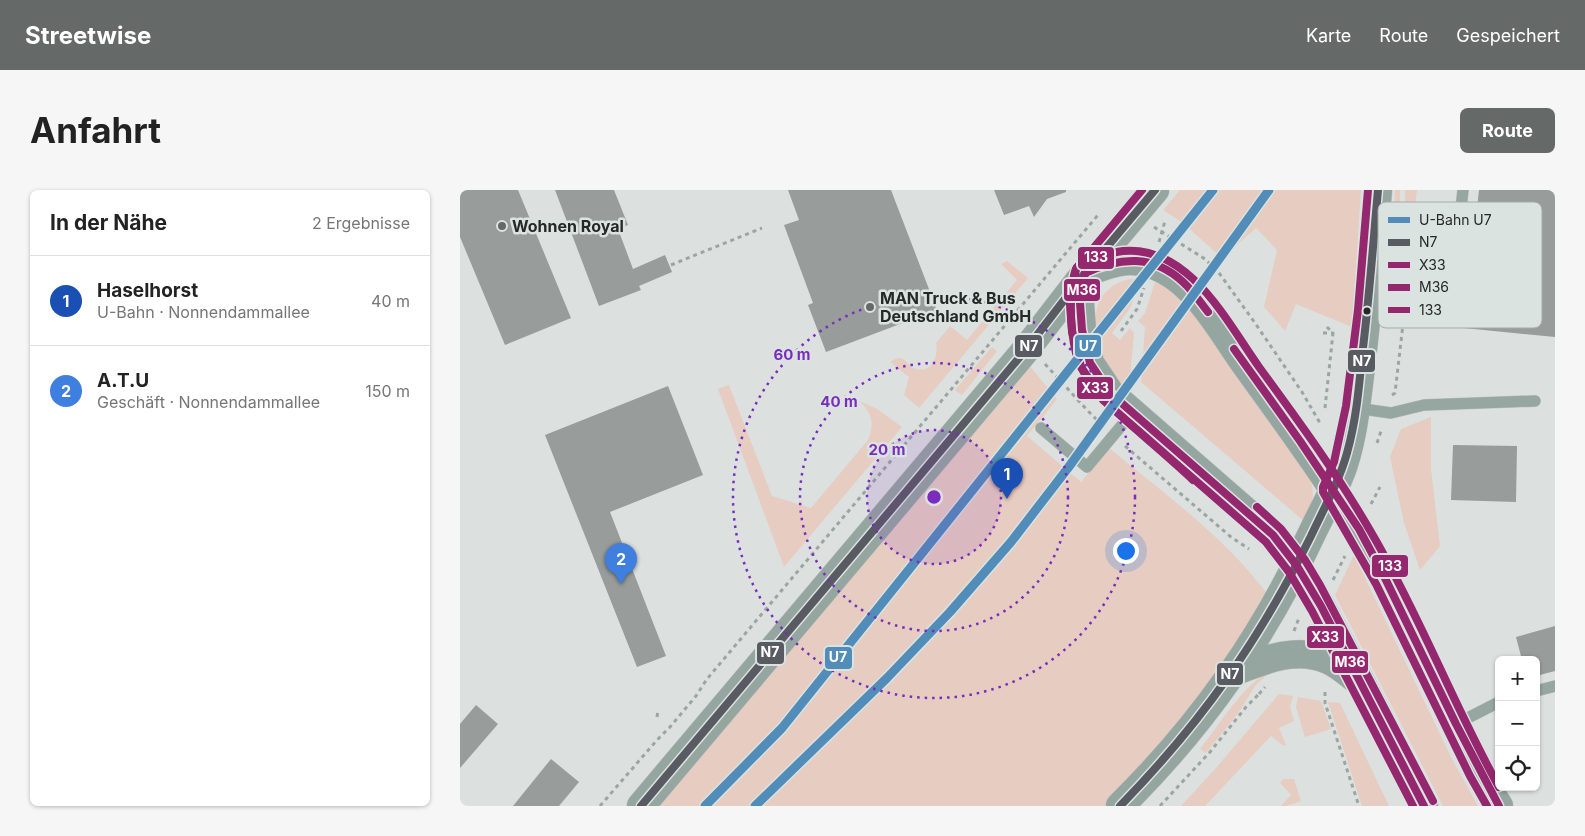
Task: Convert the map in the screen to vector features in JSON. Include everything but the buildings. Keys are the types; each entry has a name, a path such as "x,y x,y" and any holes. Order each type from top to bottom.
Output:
{"main road":[{"path":"641,806 1024,352 1084,273 1155,190"},
{"path":"1120,806 1150,776 1192,728 1236,670 1270,616 1297,566 1344,465 1356,408 1368,311 1378,190"},
{"path":"1084,273 1113,262 1133,260 1152,264 1182,282 1208,312 1300,441 1359,529 1499,806"},
{"path":"1084,273 1080,303 1082,330 1090,363 1110,393 1272,535 1297,566 1312,590 1362,684 1424,806"},
{"path":"1236,670 1275,656 1303,654 1328,660 1362,684"}],"lane":[{"path":"1356,408 1391,413 1424,405 1536,401"},
{"path":"1041,428 1087,467 1132,414"},
{"path":"1540,690 1555,686"},
{"path":"1456,724 1495,704"}],"path":[{"path":"600,806 670,727 696,696 707,679 1101,212"},
{"path":"1157,249 1165,221"},
{"path":"671,265 762,228"},
{"path":"1121,331 1137,309 1146,280"},
{"path":"1326,326 1334,332"},
{"path":"1374,450 1383,426 1386,400 1395,393 1403,328"},
{"path":"1323,333 1334,332"},
{"path":"1325,408 1334,332"},
{"path":"1043,361 1087,410 1114,435 1231,537 1256,554"},
{"path":"1373,501 1380,487"},
{"path":"1330,586 1346,553"},
{"path":"1160,806 1208,754 1246,707 1268,687"},
{"path":"1325,692 1326,703 1359,806"},
{"path":"657,717 658,710"}],"shaded area":[{"path":"1180,190 1361,190 1352,327 1296,304 1285,331 1264,307 1277,250 1256,228 1222,258 1183,223 1163,210"},
{"path":"1395,190 1400,190 1400,202 1395,202"},
{"path":"1405,190 1417,190 1416,202 1405,202"},
{"path":"1007,261 1028,278 919,408 904,395 909,377 890,362 901,358 913,368 919,370 929,367 935,359 936,343 950,326 967,340 1017,280 1001,264"},
{"path":"1139,278 1131,307 1112,333 1120,340 1130,328 1134,333 1129,391 1121,384 1105,362 1098,343 1095,317 1098,305 1112,287 1124,281"},
{"path":"1155,282 1175,292 1209,332 1311,481 1312,502 1305,522 1141,382 1145,327 1138,321 1145,313"},
{"path":"992,347 997,351 962,395 955,390"},
{"path":"1028,364 1057,399 1027,436 1081,482 1109,448 1214,536 1234,555 1269,596 1243,637 1158,751 1106,806 654,806"},
{"path":"729,385 772,496 811,508 868,440 872,424 871,419 867,409 859,401 877,409 902,427 784,567 718,389"},
{"path":"1431,417 1431,469 1440,546 1420,570 1404,523 1390,457 1401,429"},
{"path":"1354,555 1451,757 1478,806 1443,806 1335,595"},
{"path":"1273,669 1255,686 1239,712 1206,753 1200,749 1242,694 1252,684"},
{"path":"1279,694 1293,696 1290,707 1294,721 1279,728 1286,745 1284,746 1271,736 1205,806 1181,806 1215,769"},
{"path":"1298,697 1321,701 1331,729 1305,737 1296,707"},
{"path":"1328,702 1340,703 1389,806 1362,806"},
{"path":"1283,779 1294,779 1301,801 1281,806 1291,795 1280,783"}],"metro line":[{"name":"U7","path":"705,806 782,728 1213,190"},
{"name":"U7","path":"755,806 887,678 950,612 1011,542 1068,468 1269,190"}],"transit line":[{"name":"X33","path":"1142,190 1076,269 1070,304 1072,332 1081,367 1103,400 1266,542 1289,572 1312,611 1413,806"},
{"name":"N7","path":"641,806 1024,352 1085,273 1155,190"},
{"name":"X33","path":"1368,190 1358,310 1346,406 1334,462 1323,487 1323,492 1376,584 1470,776 1487,806"},
{"name":"N7","path":"1120,806 1177,743 1227,679 1271,611 1336,485 1347,453 1357,404 1378,190"},
{"name":"133","path":"1193,480 1122,417 1093,387 1082,369 1076,352 1071,320 1073,279 1076,269 1080,264 1091,259 1123,251 1146,252 1168,260 1187,273 1204,290 1234,329 1305,430 1362,517 1392,569 1495,779"},
{"name":"M36","path":"1208,312 1183,282 1172,273 1148,263 1123,261 1085,273 1080,303 1082,330 1090,363 1110,393 1273,535 1297,566 1321,606 1424,806"},
{"name":"M36","path":"1234,349 1300,441 1359,529 1499,806"},
{"name":"133","path":"1257,507 1281,529 1305,560 1320,585 1433,801"}],"place":[{"name":"Wohnen Royal","path":"502,226"},
{"name":"MAN Truck & Bus Deutschland GmbH","path":"870,307"},
{"name":"Haselhorst","path":"1007,499"},
{"name":"A.T.U","path":"621,584"}]}
